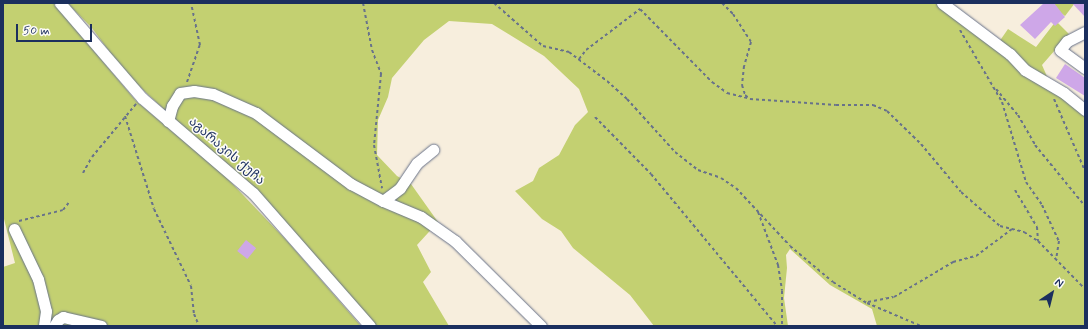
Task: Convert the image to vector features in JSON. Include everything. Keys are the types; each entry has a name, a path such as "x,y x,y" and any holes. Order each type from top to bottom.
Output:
{"street":[{"name":"აგარაკის ქუჩა","path":"60,3 142,98 253,193 370,326"},
{"path":"942,3 1010,54 1025,70 1064,94 1085,110"},
{"path":"1085,32 1067,41 1060,50 1085,68"},
{"path":"168,121 172,106 180,93 194,91 212,94 243,106 351,184 383,201 421,217 454,241 541,326"},
{"path":"383,201 400,188 417,163 433,150"},
{"path":"14,229 38,279 46,311 44,326"},
{"path":"54,326 58,320 63,318 100,326"}],"path":[{"path":"180,93 190,77 200,45 191,3"},
{"path":"363,3 372,50 381,74 374,145 383,201"},
{"path":"494,3 543,46 569,52 628,99 675,152 698,170 721,178 736,188 790,246 833,282 867,303 921,326"},
{"path":"722,3 733,14 751,42 744,66 742,85 745,95 750,99"},
{"path":"579,59 586,50 640,9 712,82 727,92 750,99 836,105 873,105 887,111 921,144 961,192 1000,226 1024,232 1038,241 1085,289"},
{"path":"957,25 995,88 1010,122 1026,182 1042,205 1059,241 1056,260"},
{"path":"1048,85 1085,170"},
{"path":"995,88 1018,115 1035,145 1085,206"},
{"path":"83,173 92,158 125,116 142,98"},
{"path":"125,116 154,209 191,286 194,314 199,326"},
{"path":"595,117 651,174 777,326"},
{"path":"1015,190 1037,227 1038,241"},
{"path":"14,229 25,218 63,210 70,201"},
{"path":"758,210 778,265 782,290 782,326"},
{"path":"867,303 894,297 953,262 976,256 1012,229"}],"green space":[{"path":"3,3 54,3 136,101 224,175 288,242 361,326 3,326 3,267 15,263 3,215"},
{"path":"67,3 936,3 998,46 1085,113 1085,326 877,326 872,309 830,285 790,249 786,255 787,268 784,298 788,326 654,326 630,295 573,248 561,231 542,219 515,191 533,181 539,168 559,155 575,125 588,112 579,89 544,56 492,24 449,21 424,40 392,78 388,97 378,120 377,155 397,176 411,184 438,222 417,245 431,272 423,282 449,326 376,326 184,128 125,73 92,28"},
{"path":"1048,3 1075,3 1065,16"},
{"path":"1056,21 1069,34 1042,65 1049,81 1042,80 999,42 1008,29 1036,47"}],"building":[{"path":"1044,3 1054,3 1065,17 1055,26 1051,22 1035,39 1020,25"},
{"path":"1072,3 1085,3 1085,17"},
{"path":"1065,64 1085,78 1085,96 1056,78"},
{"path":"246,240 256,248 247,259 237,251"}]}
